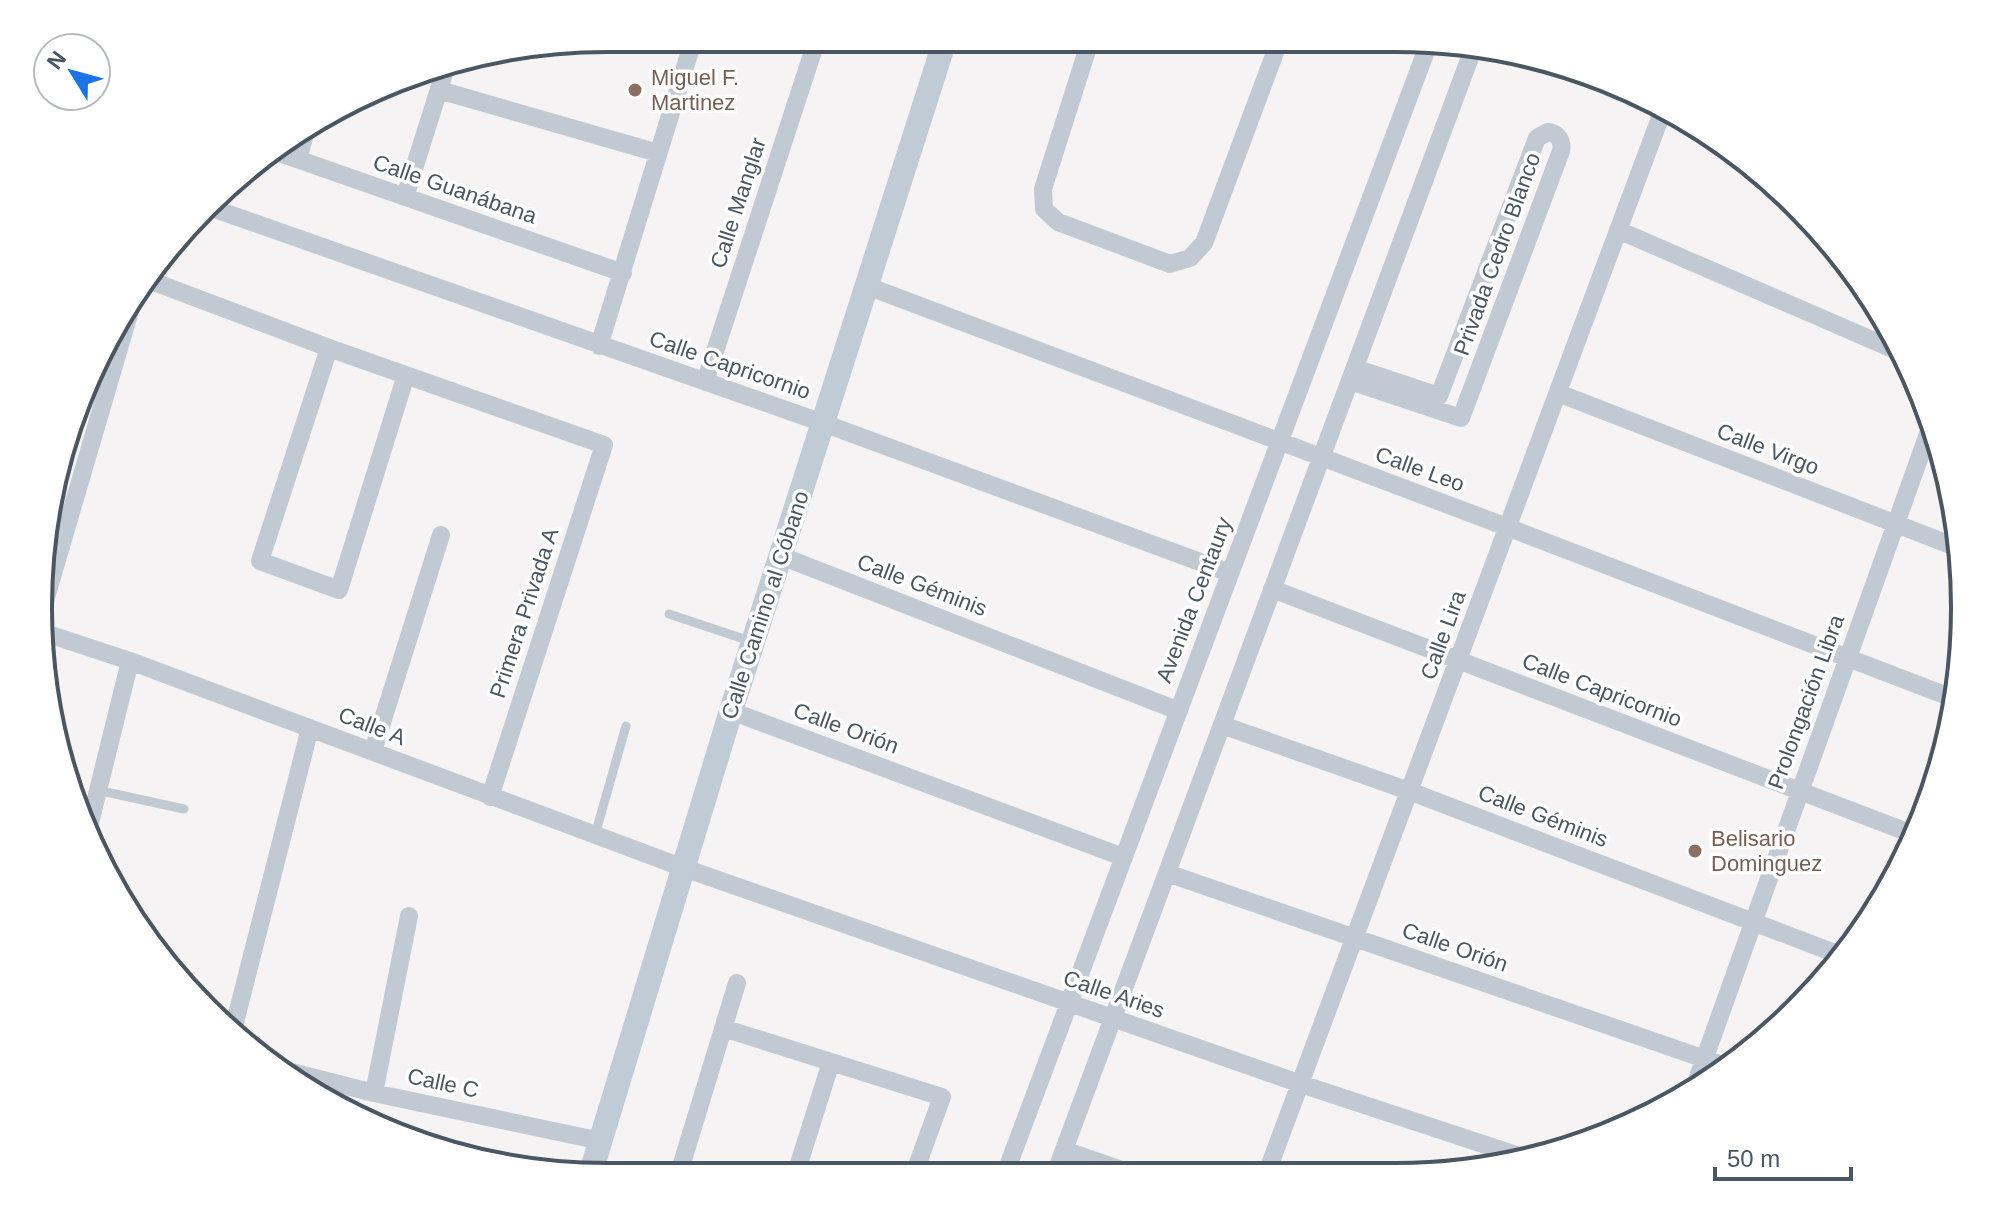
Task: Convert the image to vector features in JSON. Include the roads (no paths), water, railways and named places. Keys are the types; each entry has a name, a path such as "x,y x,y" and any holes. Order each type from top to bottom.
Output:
{"street":[{"path":"599,346 690,52"},
{"name":"Calle Manglar","path":"705,382 813,52"},
{"name":"Calle Camino al Cóbano","path":"594,1163 731,711 941,52"},
{"path":"1087,52 1043,189 1044,209 1058,222 1170,264 1190,258 1204,243 1275,52"},
{"name":"Avenida Centaury","path":"1009,1163 1425,53"},
{"path":"1059,1163 1470,57"},
{"path":"405,197 443,77"},
{"path":"439,90 658,153"},
{"name":"Calle Lira","path":"1271,1163 1660,119"},
{"name":"Privada Cedro Blanco","path":"1544,133 1556,135 1561,142 1561,151 1461,418 1353,374 1439,396 1536,140 1544,133"},
{"path":"298,159 302,144"},
{"name":"Calle Guanábana","path":"286,155 623,273"},
{"name":"Calle Capricornio","path":"219,211 823,423 1230,573"},
{"path":"1618,230 1885,346"},
{"path":"157,283 406,375 339,590 260,561 329,348"},
{"name":"Calle Leo","path":"867,286 1944,695"},
{"path":"53,574 122,337"},
{"name":"Primera Privada A","path":"406,375 604,445 490,797"},
{"name":"Calle Virgo","path":"1558,393 1947,544"},
{"name":"Prolongación Libra","path":"1699,1072 1925,441"},
{"path":"373,751 441,535"},
{"name":"Calle Géminis","path":"781,556 1179,711"},
{"name":"Calle Capricornio","path":"1272,589 1904,831"},
{"name":"Calle A","path":"53,636 130,661 684,868"},
{"path":"92,814 130,661"},
{"name":"Calle Orión","path":"731,711 1123,857"},
{"name":"Calle Géminis","path":"1222,725 1409,791 1831,952"},
{"path":"236,1020 310,728"},
{"name":"Calle Aries","path":"684,868 1301,1084 1506,1152"},
{"name":"Calle Orión","path":"1167,873 1714,1062"},
{"path":"374,1093 409,916"},
{"path":"682,1163 737,983"},
{"path":"723,1028 942,1097 918,1163"},
{"path":"799,1163 831,1062"},
{"name":"Calle C","path":"311,1077 601,1141"},
{"path":"1064,1150 1101,1163"}],"lane":[{"path":"669,614 753,642"},
{"path":"595,835 626,726"},
{"path":"97,790 184,809"}],"place":[{"name":"Miguel F. Martinez","path":"635,90"},
{"name":"Belisario Dominguez","path":"1695,851"}]}
